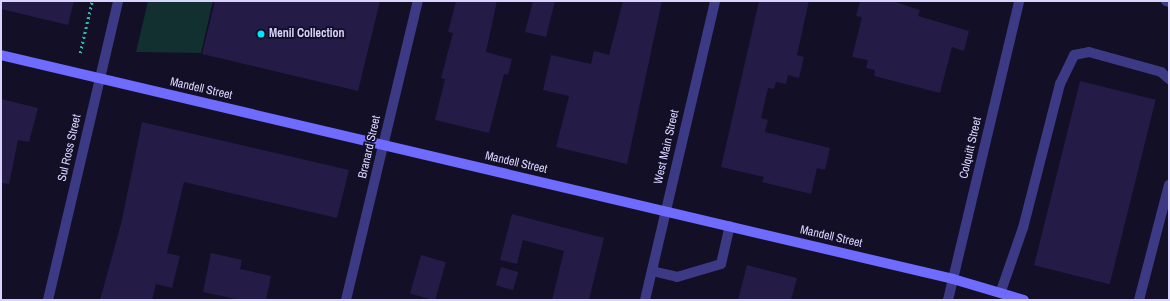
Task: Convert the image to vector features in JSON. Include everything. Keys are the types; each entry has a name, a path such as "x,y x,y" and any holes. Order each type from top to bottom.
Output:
{"street":[{"name":"Sul Ross Street","path":"48,300 118,1"},
{"name":"Branard Street","path":"346,300 418,1"},
{"name":"West Main Street","path":"645,300 715,1"},
{"name":"Colquitt Street","path":"948,300 1019,1"},
{"path":"1001,291 1023,228 1060,84 1074,55 1089,52 1161,72 1169,79"},
{"name":"Mandell Street","path":"1,55 953,279 1001,291 1024,300"},
{"path":"1139,300 1169,185"},
{"path":"652,271 677,278 721,264 730,226"}],"path":[{"path":"80,53 92,1"}],"green space":[{"path":"148,1 213,1 201,53 136,52"}],"building":[{"path":"1,1 74,1 68,25 1,9"},
{"path":"215,1 380,1 358,91 202,54"},
{"path":"456,1 497,1 486,52 512,59 508,75 504,74 489,133 435,120 445,79 441,78 453,33 448,32"},
{"path":"533,1 555,1 546,37 525,32"},
{"path":"623,1 662,1 627,164 556,147 569,96 543,90 551,55 591,64 594,51 609,55"},
{"path":"759,1 809,1 797,55 804,57 799,78 788,75 786,84 776,82 774,89 768,88 761,118 768,120 765,132 830,148 825,170 817,168 811,194 762,182 764,177 721,167"},
{"path":"860,1 892,1 920,10 918,16 969,31 964,51 952,47 940,93 874,76 875,70 866,68 868,60 852,57 862,17 856,16"},
{"path":"1080,81 1156,100 1110,284 1034,265"},
{"path":"1,99 38,108 29,142 18,140 9,184 1,183"},
{"path":"142,122 349,170 337,218 184,182 167,253 180,256 172,288 156,284 152,300 100,300 121,224"},
{"path":"512,214 604,238 589,300 552,300 564,251 523,240 517,264 500,260"},
{"path":"211,253 242,260 240,269 271,276 266,300 240,300 203,292"},
{"path":"421,255 446,262 435,300 410,293"},
{"path":"747,265 797,278 791,300 738,300"},
{"path":"501,267 518,272 513,290 496,285"}],"place":[{"name":"Menil Collection","path":"261,34"}]}
